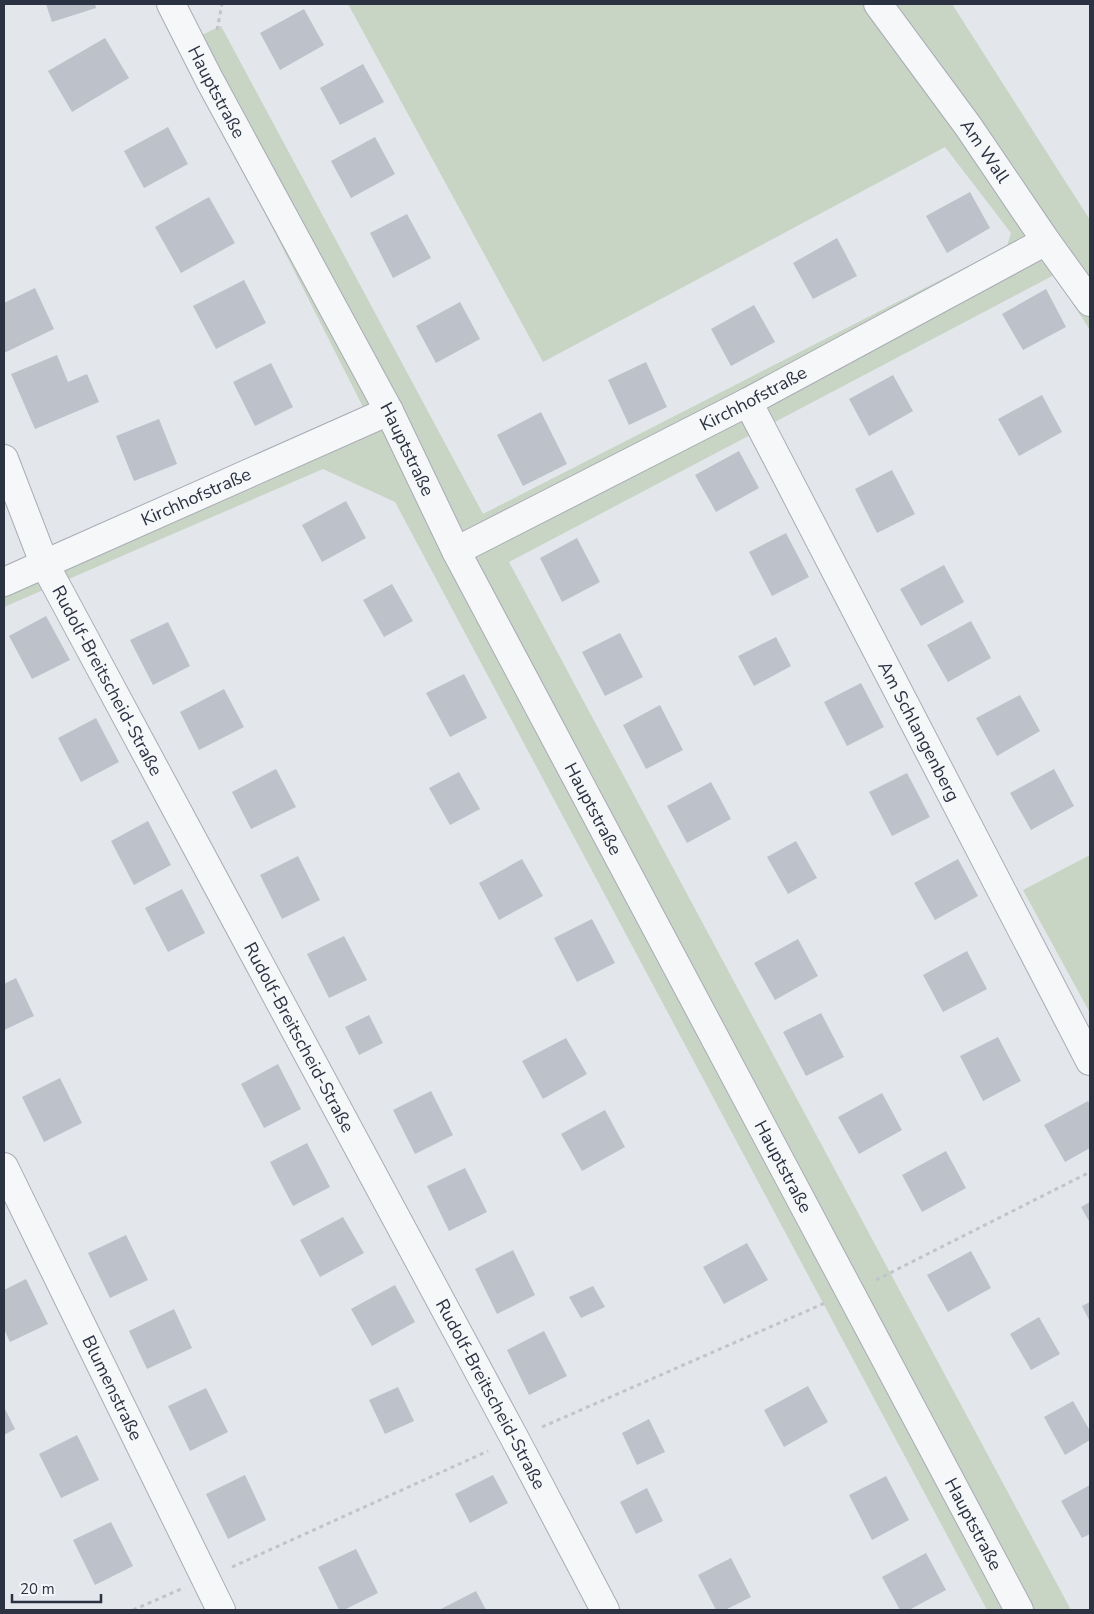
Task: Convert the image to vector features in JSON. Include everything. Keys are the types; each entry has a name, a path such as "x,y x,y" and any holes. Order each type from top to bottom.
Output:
{"street":[{"name":"Hauptstraße","path":"171,4 209,79 389,411 456,551 1019,1610"},
{"name":"Am Wall","path":"878,4 968,126 1090,302"},
{"name":"Kirchhofstraße","path":"456,551 748,402 1046,241"},
{"name":"Am Schlangenberg","path":"748,402 1090,1061"},
{"name":"Kirchhofstraße","path":"4,582 389,411"},
{"name":"Rudolf-Breitscheid-Straße","path":"4,459 44,563 605,1610"},
{"name":"Blumenstraße","path":"4,1167 221,1610"}],"path":[{"path":"133,1610 850,1292 1090,1172"}],"green space":[{"path":"348,4 952,4 1090,220 1090,330 1054,275 509,562 1071,1610 987,1610 395,502 323,469 4,607 4,570 365,411 180,45 221,26 483,514 1007,246 1011,233 945,147 543,362"},
{"path":"1090,855 1090,1013 1023,890"}],"building":[{"path":"46,4 95,4 96,8 52,22"},
{"path":"304,9 324,45 280,70 260,33"},
{"path":"105,38 129,78 72,112 48,71"},
{"path":"363,64 384,102 340,125 320,88"},
{"path":"168,127 188,164 144,188 124,151"},
{"path":"375,137 395,174 351,198 331,161"},
{"path":"970,192 990,228 947,253 926,216"},
{"path":"209,197 235,243 181,273 155,227"},
{"path":"407,214 431,258 393,278 370,233"},
{"path":"837,238 857,276 813,299 793,263"},
{"path":"244,280 266,323 216,349 193,306"},
{"path":"35,288 54,329 4,353 4,303"},
{"path":"1046,289 1066,327 1023,350 1002,314"},
{"path":"460,302 480,339 436,363 416,326"},
{"path":"754,305 775,342 731,366 711,329"},
{"path":"57,355 68,382 87,374 99,402 35,429 11,374"},
{"path":"646,362 667,407 629,425 608,380"},
{"path":"271,363 293,407 255,426 233,382"},
{"path":"893,375 913,411 869,436 849,399"},
{"path":"1042,395 1062,432 1019,456 998,419"},
{"path":"541,412 567,464 523,486 497,435"},
{"path":"159,419 177,464 134,481 116,436"},
{"path":"739,451 759,488 716,512 695,475"},
{"path":"892,470 915,514 877,533 855,489"},
{"path":"346,501 366,538 322,562 302,525"},
{"path":"786,533 809,577 772,596 749,552"},
{"path":"577,538 600,582 562,602 540,558"},
{"path":"944,565 964,602 921,626 900,589"},
{"path":"392,584 413,621 384,637 363,600"},
{"path":"46,616 70,660 32,679 9,636"},
{"path":"971,621 991,658 948,682 927,645"},
{"path":"168,622 190,666 153,685 130,640"},
{"path":"620,633 643,677 605,696 582,652"},
{"path":"776,637 791,666 754,686 738,656"},
{"path":"464,674 487,718 450,737 426,693"},
{"path":"861,683 884,727 847,746 824,702"},
{"path":"224,689 244,727 199,750 180,712"},
{"path":"1020,695 1040,731 997,756 976,718"},
{"path":"660,705 683,750 646,769 623,725"},
{"path":"96,718 119,762 81,782 58,738"},
{"path":"276,769 296,807 251,829 232,792"},
{"path":"1054,769 1074,806 1031,830 1010,793"},
{"path":"459,772 480,809 450,825 429,788"},
{"path":"907,773 930,817 892,836 869,792"},
{"path":"711,782 731,819 687,843 667,806"},
{"path":"148,821 171,865 134,885 111,841"},
{"path":"796,841 817,878 788,894 767,857"},
{"path":"298,856 320,900 282,919 260,875"},
{"path":"522,859 543,896 499,920 479,883"},
{"path":"958,859 978,896 935,920 914,883"},
{"path":"182,889 205,933 168,952 145,908"},
{"path":"592,919 615,963 577,982 554,938"},
{"path":"344,936 367,980 329,998 307,954"},
{"path":"798,939 818,976 775,1000 754,963"},
{"path":"967,951 987,989 943,1012 923,975"},
{"path":"16,978 34,1016 4,1030 4,984"},
{"path":"821,1013 844,1057 806,1076 783,1032"},
{"path":"369,1015 383,1043 359,1055 345,1027"},
{"path":"998,1037 1021,1081 983,1101 960,1056"},
{"path":"566,1038 587,1074 543,1099 522,1061"},
{"path":"278,1064 301,1109 264,1128 241,1084"},
{"path":"60,1078 82,1123 44,1142 22,1097"},
{"path":"431,1091 453,1135 415,1154 393,1110"},
{"path":"882,1093 902,1130 859,1154 838,1117"},
{"path":"1088,1101 1090,1105 1090,1148 1065,1162 1044,1125"},
{"path":"605,1110 625,1147 582,1171 561,1134"},
{"path":"307,1143 330,1187 293,1206 270,1162"},
{"path":"946,1151 966,1188 922,1212 902,1175"},
{"path":"465,1168 487,1212 449,1231 427,1186"},
{"path":"1090,1202 1090,1223 1081,1207"},
{"path":"343,1217 364,1253 320,1277 300,1240"},
{"path":"126,1235 148,1280 110,1298 88,1253"},
{"path":"747,1243 768,1280 724,1304 703,1267"},
{"path":"513,1250 535,1295 497,1314 475,1269"},
{"path":"971,1251 991,1288 948,1312 927,1275"},
{"path":"26,1279 48,1324 10,1342 4,1329 4,1290"},
{"path":"395,1285 415,1322 372,1346 351,1309"},
{"path":"593,1286 605,1307 581,1318 569,1297"},
{"path":"1090,1302 1090,1322 1082,1306"},
{"path":"174,1309 192,1348 147,1369 129,1331"},
{"path":"1039,1317 1060,1354 1031,1370 1010,1334"},
{"path":"544,1331 567,1376 529,1395 507,1350"},
{"path":"808,1386 828,1422 784,1447 764,1410"},
{"path":"398,1387 414,1421 385,1434 369,1400"},
{"path":"206,1388 228,1432 190,1451 168,1406"},
{"path":"1073,1401 1090,1431 1090,1440 1065,1455 1044,1417"},
{"path":"4,1407 15,1429 4,1435"},
{"path":"649,1419 665,1452 637,1465 622,1433"},
{"path":"77,1435 99,1480 61,1498 39,1454"},
{"path":"245,1475 266,1520 228,1539 206,1494"},
{"path":"493,1475 508,1503 470,1523 455,1494"},
{"path":"886,1476 909,1520 872,1540 849,1495"},
{"path":"1090,1485 1090,1534 1082,1538 1061,1501"},
{"path":"647,1488 663,1521 636,1534 620,1502"},
{"path":"111,1522 133,1566 95,1585 73,1540"},
{"path":"356,1549 378,1593 344,1610 339,1610 318,1567"},
{"path":"926,1553 946,1590 909,1610 900,1610 882,1577"},
{"path":"731,1558 751,1597 725,1610 716,1610 698,1575"},
{"path":"476,1591 486,1610 439,1610"}]}
